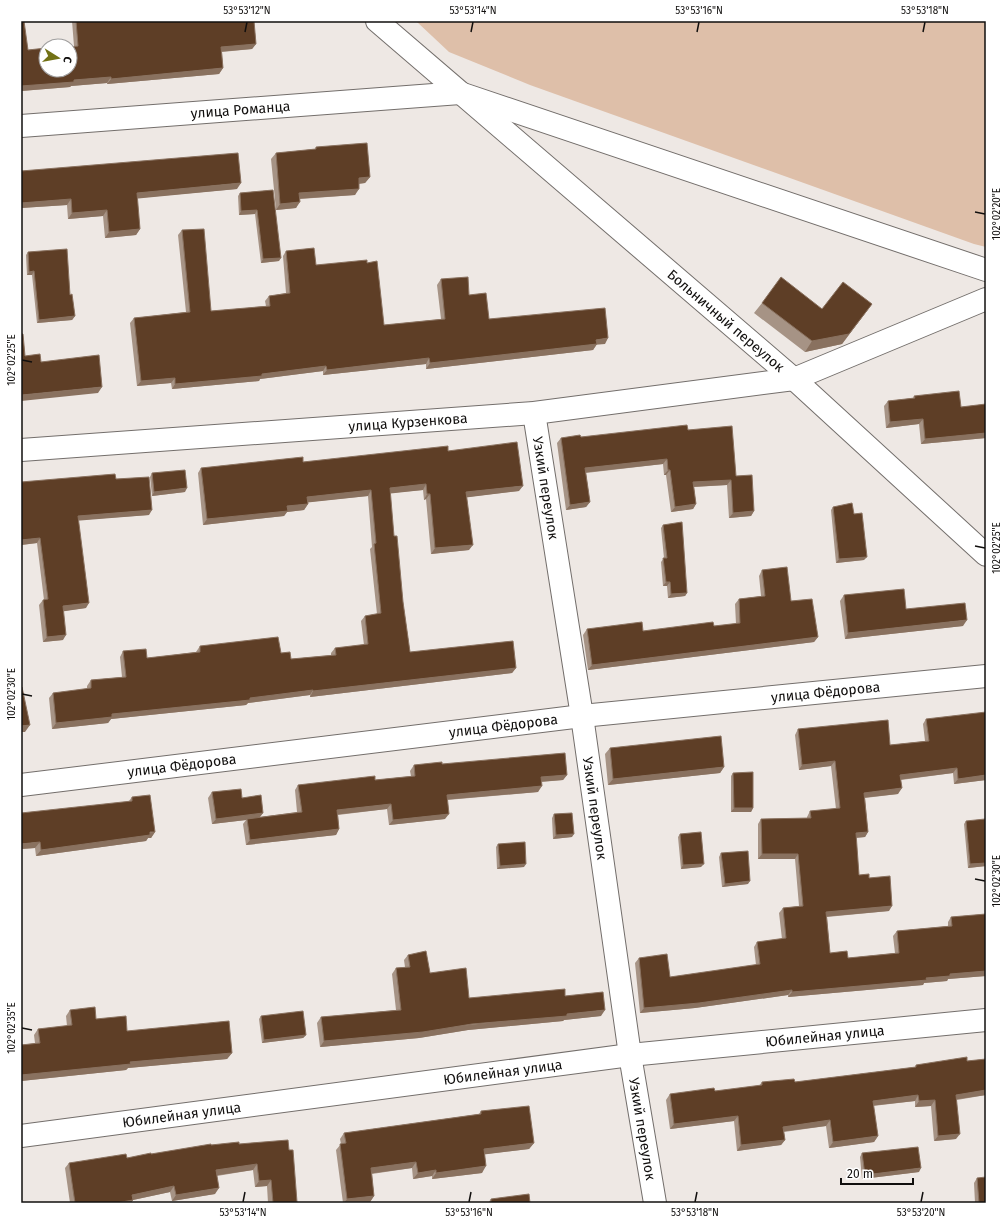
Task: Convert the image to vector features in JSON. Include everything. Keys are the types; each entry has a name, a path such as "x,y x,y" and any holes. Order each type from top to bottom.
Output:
{"street":[{"name":"Больничный переулок","path":"377,21 794,379 986,555"},
{"name":"улица Романца","path":"21,126 460,93"},
{"path":"460,93 986,270"},
{"name":"улица Курзенкова","path":"21,450 534,413 794,379 986,299"},
{"name":"Узкий переулок","path":"534,413 582,716 630,1054 655,1203"},
{"name":"улица Фёдорова","path":"21,785 582,716 986,676"},
{"name":"Юбилейная улица","path":"21,1136 630,1054 986,1020"}],"shaded area":[{"path":"416,21 986,21 986,247 530,85 449,52"}],"building":[{"path":"21,21 24,21 28,50 38,49 38,78 78,78 78,38 76,21 254,21 256,44 221,47 223,68 111,79 111,77 74,80 74,82 21,86"},
{"path":"367,143 370,177 359,178 359,189 299,193 300,202 280,204 276,153 316,149 316,147"},
{"path":"238,153 241,183 137,193 140,229 109,232 107,210 72,213 71,199 21,203 21,171"},
{"path":"273,190 281,258 263,259 257,210 241,211 240,193"},
{"path":"204,229 211,311 270,306 269,296 290,293 286,251 314,248 316,265 367,260 367,263 377,261 384,325 445,319 441,279 468,277 469,295 486,293 489,319 605,308 608,338 596,340 597,344 430,363 429,358 327,370 326,366 262,374 262,376 175,384 175,378 141,381 134,318 190,312 182,230"},
{"path":"67,249 70,295 72,294 75,316 39,320 34,271 29,272 28,252"},
{"path":"781,277 822,309 843,282 872,304 849,334 812,341 762,303"},
{"path":"21,334 23,334 25,356 40,354 41,362 99,355 102,387 22,395"},
{"path":"959,391 961,407 986,404 986,433 925,439 923,419 890,422 888,401 915,398 914,396"},
{"path":"687,425 688,430 732,426 736,476 752,475 754,511 733,513 731,480 693,482 696,504 675,507 667,459 585,468 590,502 570,505 561,438"},
{"path":"517,442 523,486 466,492 473,545 435,548 430,494 427,494 426,484 390,488 394,536 397,536 403,602 410,652 513,641 516,668 313,690 250,698 250,700 112,714 112,717 56,723 53,693 91,688 91,680 126,677 123,651 146,649 147,658 200,652 200,646 278,637 281,653 290,652 291,659 336,655 335,648 368,644 365,616 381,613 374,544 376,543 371,490 307,497 308,504 287,506 288,511 207,519 201,468 303,457 303,462 448,446 448,451"},
{"path":"185,470 187,488 154,492 152,473"},
{"path":"115,474 116,479 149,477 152,510 78,516 89,603 63,606 66,635 47,637 43,600 48,599 40,538 21,540 21,482"},
{"path":"852,503 854,514 862,513 867,557 839,559 833,507"},
{"path":"682,522 687,593 671,594 670,582 666,582 663,558 667,558 663,525"},
{"path":"787,567 791,601 812,599 818,637 592,665 587,629 642,622 643,631 713,622 714,626 740,623 739,599 765,596 762,570"},
{"path":"904,589 906,609 965,603 967,620 848,633 844,595"},
{"path":"22,687 30,725 21,726"},
{"path":"986,712 986,775 958,779 957,768 900,775 902,788 864,793 868,832 856,833 859,875 869,874 869,878 890,876 892,906 826,912 830,953 847,951 848,958 899,953 897,931 952,926 951,917 986,914 986,971 950,974 950,976 926,978 927,980 792,992 792,990 699,1003 644,1008 639,958 667,954 670,977 760,964 757,942 786,938 783,908 803,906 798,854 762,854 761,819 811,818 810,811 840,808 835,761 802,765 798,729 888,720 890,745 929,741 926,719"},
{"path":"721,736 724,767 613,779 610,748"},
{"path":"565,753 567,775 541,777 542,786 447,795 449,814 393,820 391,804 337,810 339,829 250,840 247,819 302,812 298,785 375,776 375,780 415,776 414,765 442,762 442,764"},
{"path":"753,772 753,808 734,808 733,773"},
{"path":"241,789 242,798 261,795 263,813 216,819 212,792"},
{"path":"150,795 155,832 150,832 150,835 41,850 40,842 21,844 21,813 132,801 132,797"},
{"path":"572,813 574,834 556,835 554,814"},
{"path":"985,819 986,863 970,864 966,821"},
{"path":"701,832 704,864 683,865 680,834"},
{"path":"525,842 526,864 500,866 498,844"},
{"path":"748,851 750,881 725,884 721,853"},
{"path":"426,951 430,973 466,968 469,998 565,989 565,996 603,992 605,1010 567,1014 567,1016 472,1024 423,1032 324,1041 321,1017 401,1010 396,968 410,967 408,955"},
{"path":"95,1007 96,1019 126,1016 127,1031 229,1021 232,1053 130,1062 131,1064 21,1075 21,1045 40,1043 38,1029 72,1025 70,1010"},
{"path":"303,1011 306,1035 264,1040 261,1016"},
{"path":"967,1057 967,1061 986,1059 986,1090 956,1095 960,1134 938,1136 935,1100 919,1101 918,1095 873,1101 878,1136 833,1142 830,1120 783,1127 785,1140 741,1145 738,1116 674,1124 670,1094 714,1088 715,1091 762,1085 762,1082 794,1079 795,1082 916,1067 916,1065"},
{"path":"529,1106 534,1143 484,1149 486,1166 436,1173 436,1170 418,1173 416,1162 371,1168 374,1196 347,1199 340,1144 346,1143 344,1133 481,1114 481,1111"},
{"path":"288,1140 289,1150 293,1150 297,1202 273,1203 271,1180 259,1181 257,1164 216,1170 219,1188 176,1195 174,1186 132,1195 133,1200 116,1203 75,1203 69,1163 126,1154 127,1158 211,1144 239,1142 239,1144"},
{"path":"918,1147 921,1168 865,1175 862,1153"},
{"path":"986,1177 986,1203 979,1203 977,1178"},
{"path":"529,1194 530,1203 491,1203 491,1199"}]}
